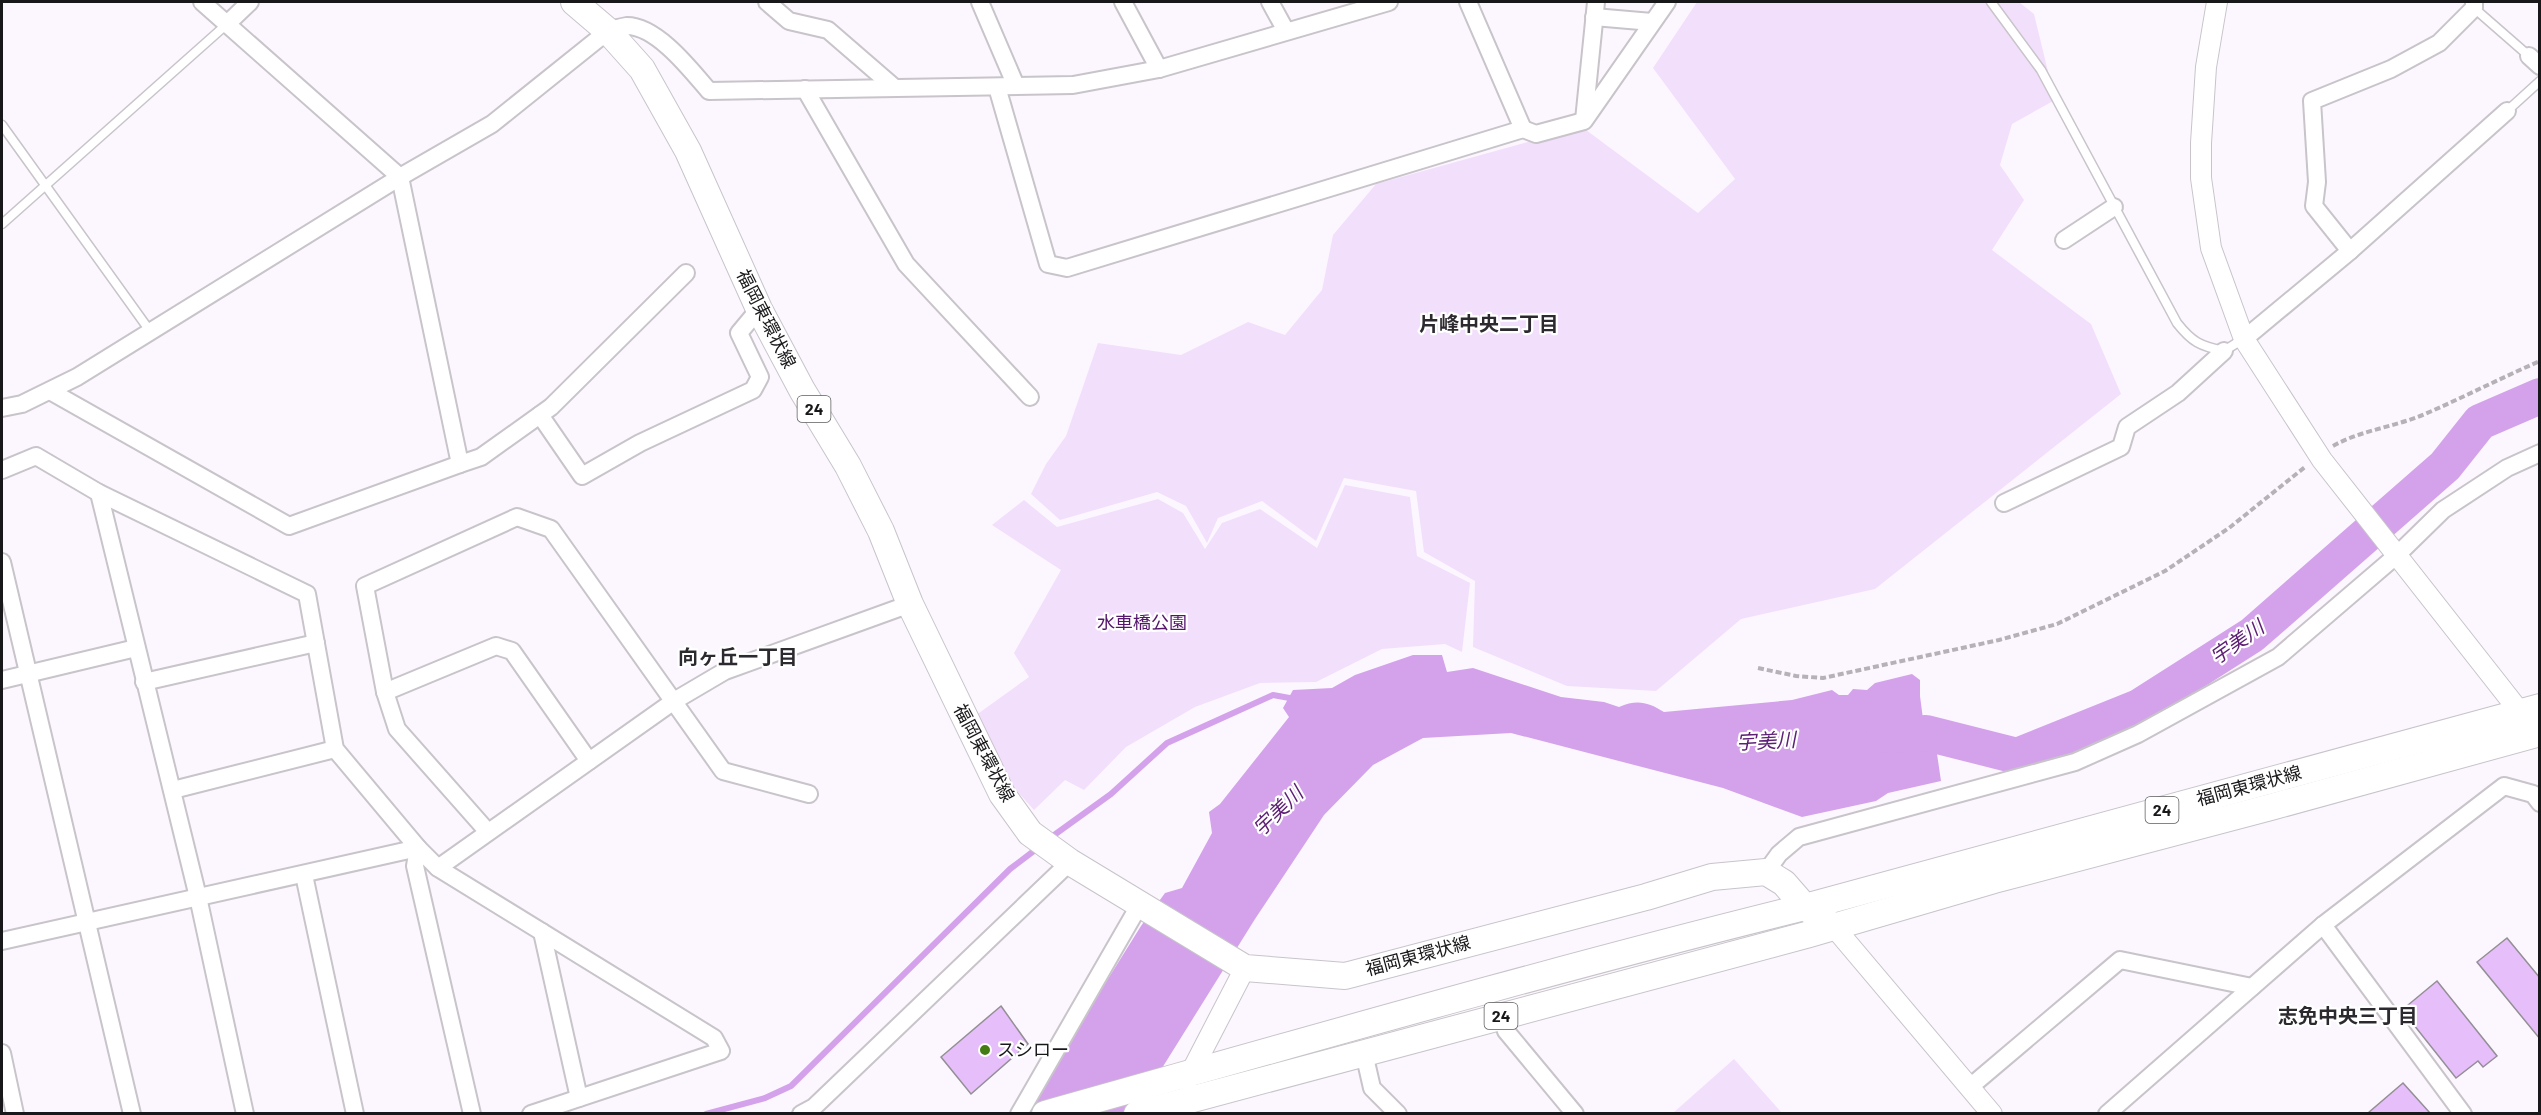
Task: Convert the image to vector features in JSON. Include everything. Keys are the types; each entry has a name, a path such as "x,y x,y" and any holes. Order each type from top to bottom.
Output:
{"main road":[{"name":"福岡東環状線","path":"574,2 608,30 642,69 688,151 759,309 802,390 848,466 881,531 910,604 1002,794 1030,833 1066,859 1239,965 1345,976 1646,897 1712,877 1766,872"},
{"name":"福岡東環状線","path":"1170,1107 1834,927 1994,880 2538,735 2530,709 1187,1073"},
{"path":"1766,872 1784,883 1805,907 1834,927"},
{"name":"24","path":"1045,1113 1187,1073"},
{"name":"24","path":"1137,1113 1170,1107"}],"street":[{"path":"202,2 400,177 460,464"},
{"path":"227,24 250,2"},
{"path":"766,2 789,21 828,30 895,88"},
{"path":"980,2 1016,86"},
{"path":"1123,2 1159,69"},
{"path":"1270,2 1286,32"},
{"path":"2,408 22,404 50,391 150,332 400,177 492,124 608,30 628,26 651,35 676,54 709,91 1074,85 1159,69 1389,2"},
{"path":"1468,2 1523,129"},
{"path":"997,87 1048,264 1067,268 1523,129 1536,134 1584,121 1667,2"},
{"path":"2217,2 2206,67 2201,143 2202,178 2211,248 2244,339 2320,457 2397,555 2530,709"},
{"path":"2350,251 2314,206 2317,182 2312,101 2391,69 2439,44 2474,5"},
{"path":"1584,121 1595,9 1652,22"},
{"path":"805,89 906,264 1030,397"},
{"path":"2244,339 2350,251 2507,111"},
{"path":"2064,240 2114,207"},
{"path":"50,391 289,526 481,457 552,408 686,273"},
{"path":"540,415 582,476 640,443 753,390 760,377 740,333 759,309"},
{"path":"2004,503 2121,447 2127,427 2178,393 2224,351"},
{"path":"1766,872 1779,854 1799,837 2075,762 2138,734 2278,657 2397,555 2443,510 2507,468 2540,453"},
{"path":"2,470 36,456 99,493 307,594 335,749 418,848 438,868 714,1038 721,1051 531,1113"},
{"path":"99,493 144,682 173,790 245,1113"},
{"path":"488,832 397,729 384,692 365,586 517,517 551,529 723,771 809,794"},
{"path":"2,562 132,1113"},
{"path":"438,868 674,702 725,671 910,604"},
{"path":"144,682 316,643"},
{"path":"384,692 496,646 512,651 589,761"},
{"path":"2,680 136,648"},
{"path":"173,790 335,749"},
{"path":"2107,1113 2323,925 2504,786 2533,794 2540,803"},
{"path":"2,940 418,848"},
{"path":"418,848 415,866 472,1113"},
{"path":"801,1113 814,1107 1066,859"},
{"path":"303,875 355,1113"},
{"path":"1019,1113 1145,907"},
{"path":"2323,925 2463,1113"},
{"path":"1834,927 1992,1113"},
{"path":"542,932 579,1098"},
{"path":"1970,1087 2120,960 2252,987"},
{"path":"1170,1107 1239,965"},
{"path":"1501,1016 1506,1031 1575,1113"},
{"path":"2,1053 15,1113"},
{"path":"1364,1053 1372,1088 1398,1113"}],"lane":[{"path":"1991,2 2041,70 2177,323 2190,339 2206,347 2224,351 2244,339"},
{"path":"2474,5 2534,62"},
{"path":"2,224 227,24"},
{"path":"2507,111 2540,81"},
{"path":"2,125 150,332"}],"path":[{"path":"1758,668 1796,676 1823,678 1999,640 2057,624 2165,571 2229,528 2349,437 2392,426 2425,414 2540,361"}],"green space":[{"path":"1697,2 2019,2 2034,14 2055,100 2012,124 2000,165 2024,200 1992,250 2091,324 2121,394 1875,589 1741,619 1656,691 1567,686 1473,647 1475,581 1424,552 1416,491 1344,478 1316,541 1262,501 1218,518 1207,543 1186,506 1157,492 1060,520 1031,494 1046,464 1066,436 1098,343 1181,355 1248,322 1285,335 1322,290 1333,235 1376,184 1582,127 1698,213 1735,179 1653,68"},
{"name":"水車橋公園","path":"1345,485 1410,497 1417,556 1470,583 1462,652 1445,644 1382,649 1316,682 1260,683 1195,707 1126,747 1084,790 1065,780 1034,810 1008,781 972,718 1029,677 1014,653 1061,570 992,525 1024,500 1057,527 1158,499 1183,513 1205,549 1222,523 1260,509 1317,548"},
{"path":"1734,1059 1782,1113 1673,1113"}],"water":[{"path":"1413,655 1442,655 1447,672 1473,668 1561,697 1604,702 1619,707 1631,703 1642,703 1664,712 1792,700 1832,690 1839,695 1848,695 1853,689 1867,690 1875,683 1912,674 1920,680 1923,719 1928,725 1936,747 1941,781 1888,793 1876,801 1802,817 1723,788 1511,733 1423,738 1373,765 1324,815 1255,919 1134,1113 1027,1114 1041,1086 1141,926 1165,893 1182,888 1212,833 1209,812 1220,804 1289,717 1283,708 1293,690 1332,688 1355,675"}],"building":[{"path":"2507,938 2540,978 2540,1039 2477,962"},
{"path":"2437,981 2497,1056 2483,1067 2478,1061 2456,1078 2402,1010"},
{"name":"スシロー","path":"1001,1006 1028,1044 971,1094 941,1057"},
{"path":"2403,1083 2430,1113 2368,1113"}],"waterway":[{"name":"宇美川","path":"1884,735 1926,733 2017,756 2139,707 2252,635 2445,466 2480,422 2540,396"},
{"path":"1050,838 1111,794 1167,743 1273,695 1295,699"},
{"path":"706,1114 765,1098 791,1086 1010,869 1039,847"}],"place":[{"name":"スシロー","path":"985,1050"}],"district":[{"name":"片峰中央二丁目","path":"1489,324"},
{"name":"向ヶ丘一丁目","path":"738,657"},
{"name":"志免中央三丁目","path":"2348,1016"}]}
